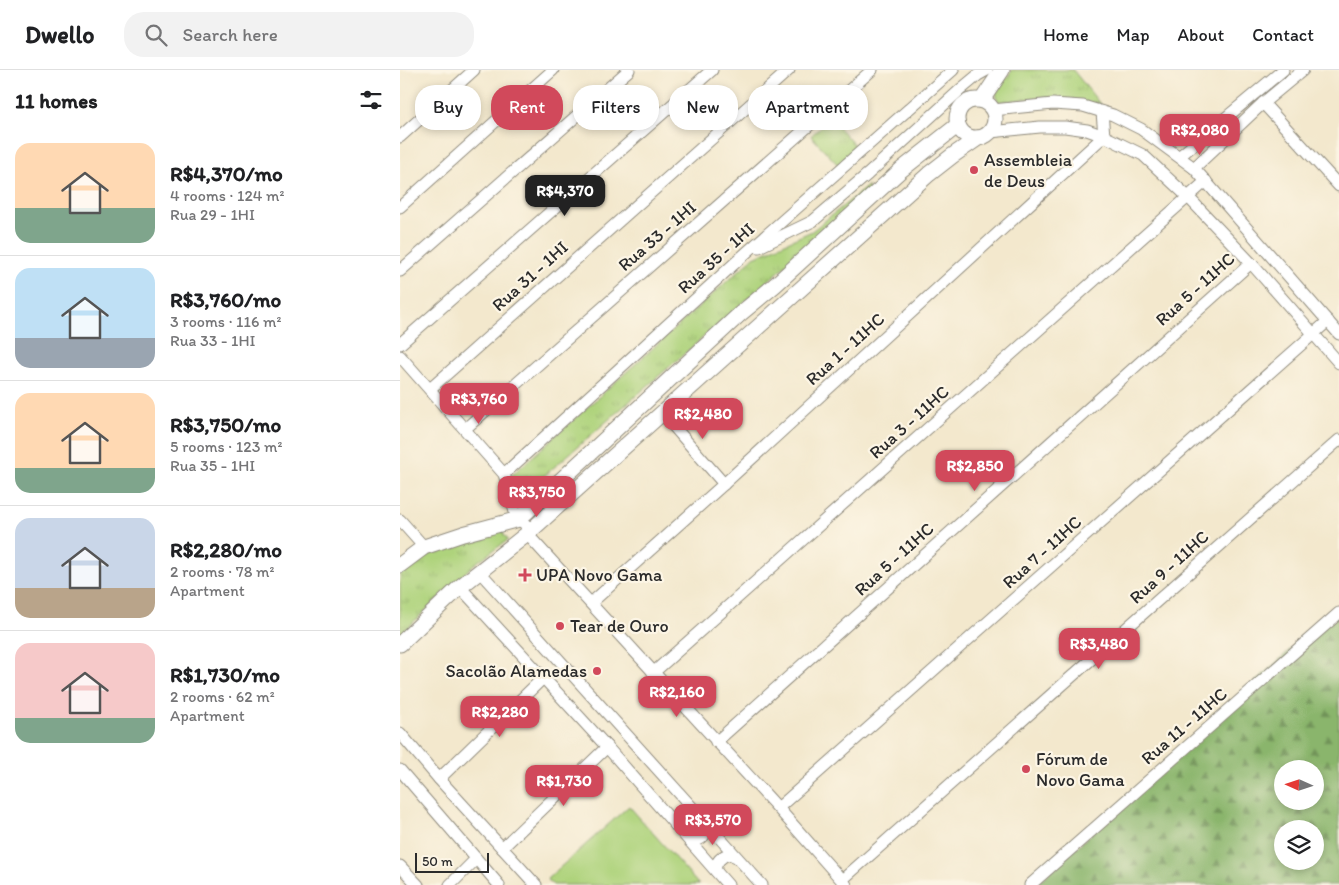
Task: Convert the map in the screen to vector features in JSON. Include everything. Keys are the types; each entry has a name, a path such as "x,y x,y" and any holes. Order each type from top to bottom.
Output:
{"street":[{"path":"400,137 474,70"},
{"path":"400,207 553,70"},
{"path":"400,271 629,70"},
{"path":"400,344 712,70"},
{"name":"Rua 31 - 1HI","path":"430,389 789,70"},
{"name":"Rua 33 - 1HI","path":"465,429 872,70"},
{"path":"746,254 813,221 868,174 960,90 987,70"},
{"path":"400,644 460,587 527,534 929,174 984,135 995,121 987,105 1002,70"},
{"path":"1180,156 1282,70"},
{"path":"1194,168 1262,103 1303,70"},
{"path":"949,73 960,90"},
{"name":"Rua 35 - 1HI","path":"504,474 798,207 949,73"},
{"path":"922,98 936,112"},
{"path":"1339,334 1194,168 1141,129 1114,115 1083,106 1053,104 987,105 972,100 962,105 958,114 958,125 964,133 973,138 1040,127 1065,127 1087,130 1104,136 1143,155 1188,197 1251,263 1339,363"},
{"path":"1262,103 1337,181"},
{"path":"1102,112 1104,136"},
{"path":"400,565 424,547 519,519 745,310 772,288 901,170 958,125"},
{"name":"Rua 1 - 11HC","path":"591,603 724,484 1104,136"},
{"path":"889,155 901,170"},
{"path":"868,174 880,190"},
{"name":"Rua 3 - 11HC","path":"653,673 1206,181"},
{"path":"798,207 813,221"},
{"name":"Rua 5 - 11HC","path":"716,742 1251,263"},
{"path":"772,288 772,295 777,301 784,302"},
{"path":"1294,311 1304,307 1306,295"},
{"path":"745,310 753,310 757,317 757,327"},
{"name":"Rua 7 - 11HC","path":"778,808 1328,321"},
{"path":"400,356 504,474 512,503 519,519 526,525 527,534 844,882"},
{"path":"662,413 724,484"},
{"name":"Rua 9 - 11HC","path":"844,882 1339,440"},
{"path":"400,520 424,547"},
{"path":"479,571 762,885"},
{"path":"460,587 607,747 728,885"},
{"name":"Rua 11 - 11HC","path":"1030,885 1339,613"},
{"path":"439,779 543,678"},
{"path":"400,734 536,885"},
{"path":"502,848 607,747"},
{"path":"400,770 499,885"},
{"path":"691,842 704,836 706,824"},
{"path":"716,871 716,865 722,857 726,854 734,856"},
{"path":"450,885 476,859"},
{"path":"400,866 418,885"}],"green space":[{"path":"1012,70 1073,70 1101,105 1044,97 998,102 996,93"},
{"path":"817,130 841,130 856,147 838,165 811,136"},
{"path":"868,186 869,193 521,496 511,476 754,257 812,231"},
{"path":"502,529 508,540 473,565 400,635 400,573 424,557 465,538"},
{"path":"1339,604 1339,885 1036,885"},
{"path":"629,806 699,885 553,885 547,879"}],"place":[{"name":"Assembleia de Deus","path":"974,170"},
{"name":"UPA Novo Gama","path":"525,575"},
{"name":"Tear de Ouro","path":"560,626"},
{"name":"Sacolão Alamedas","path":"597,671"},
{"name":"Fórum de Novo Gama","path":"1026,769"}]}
